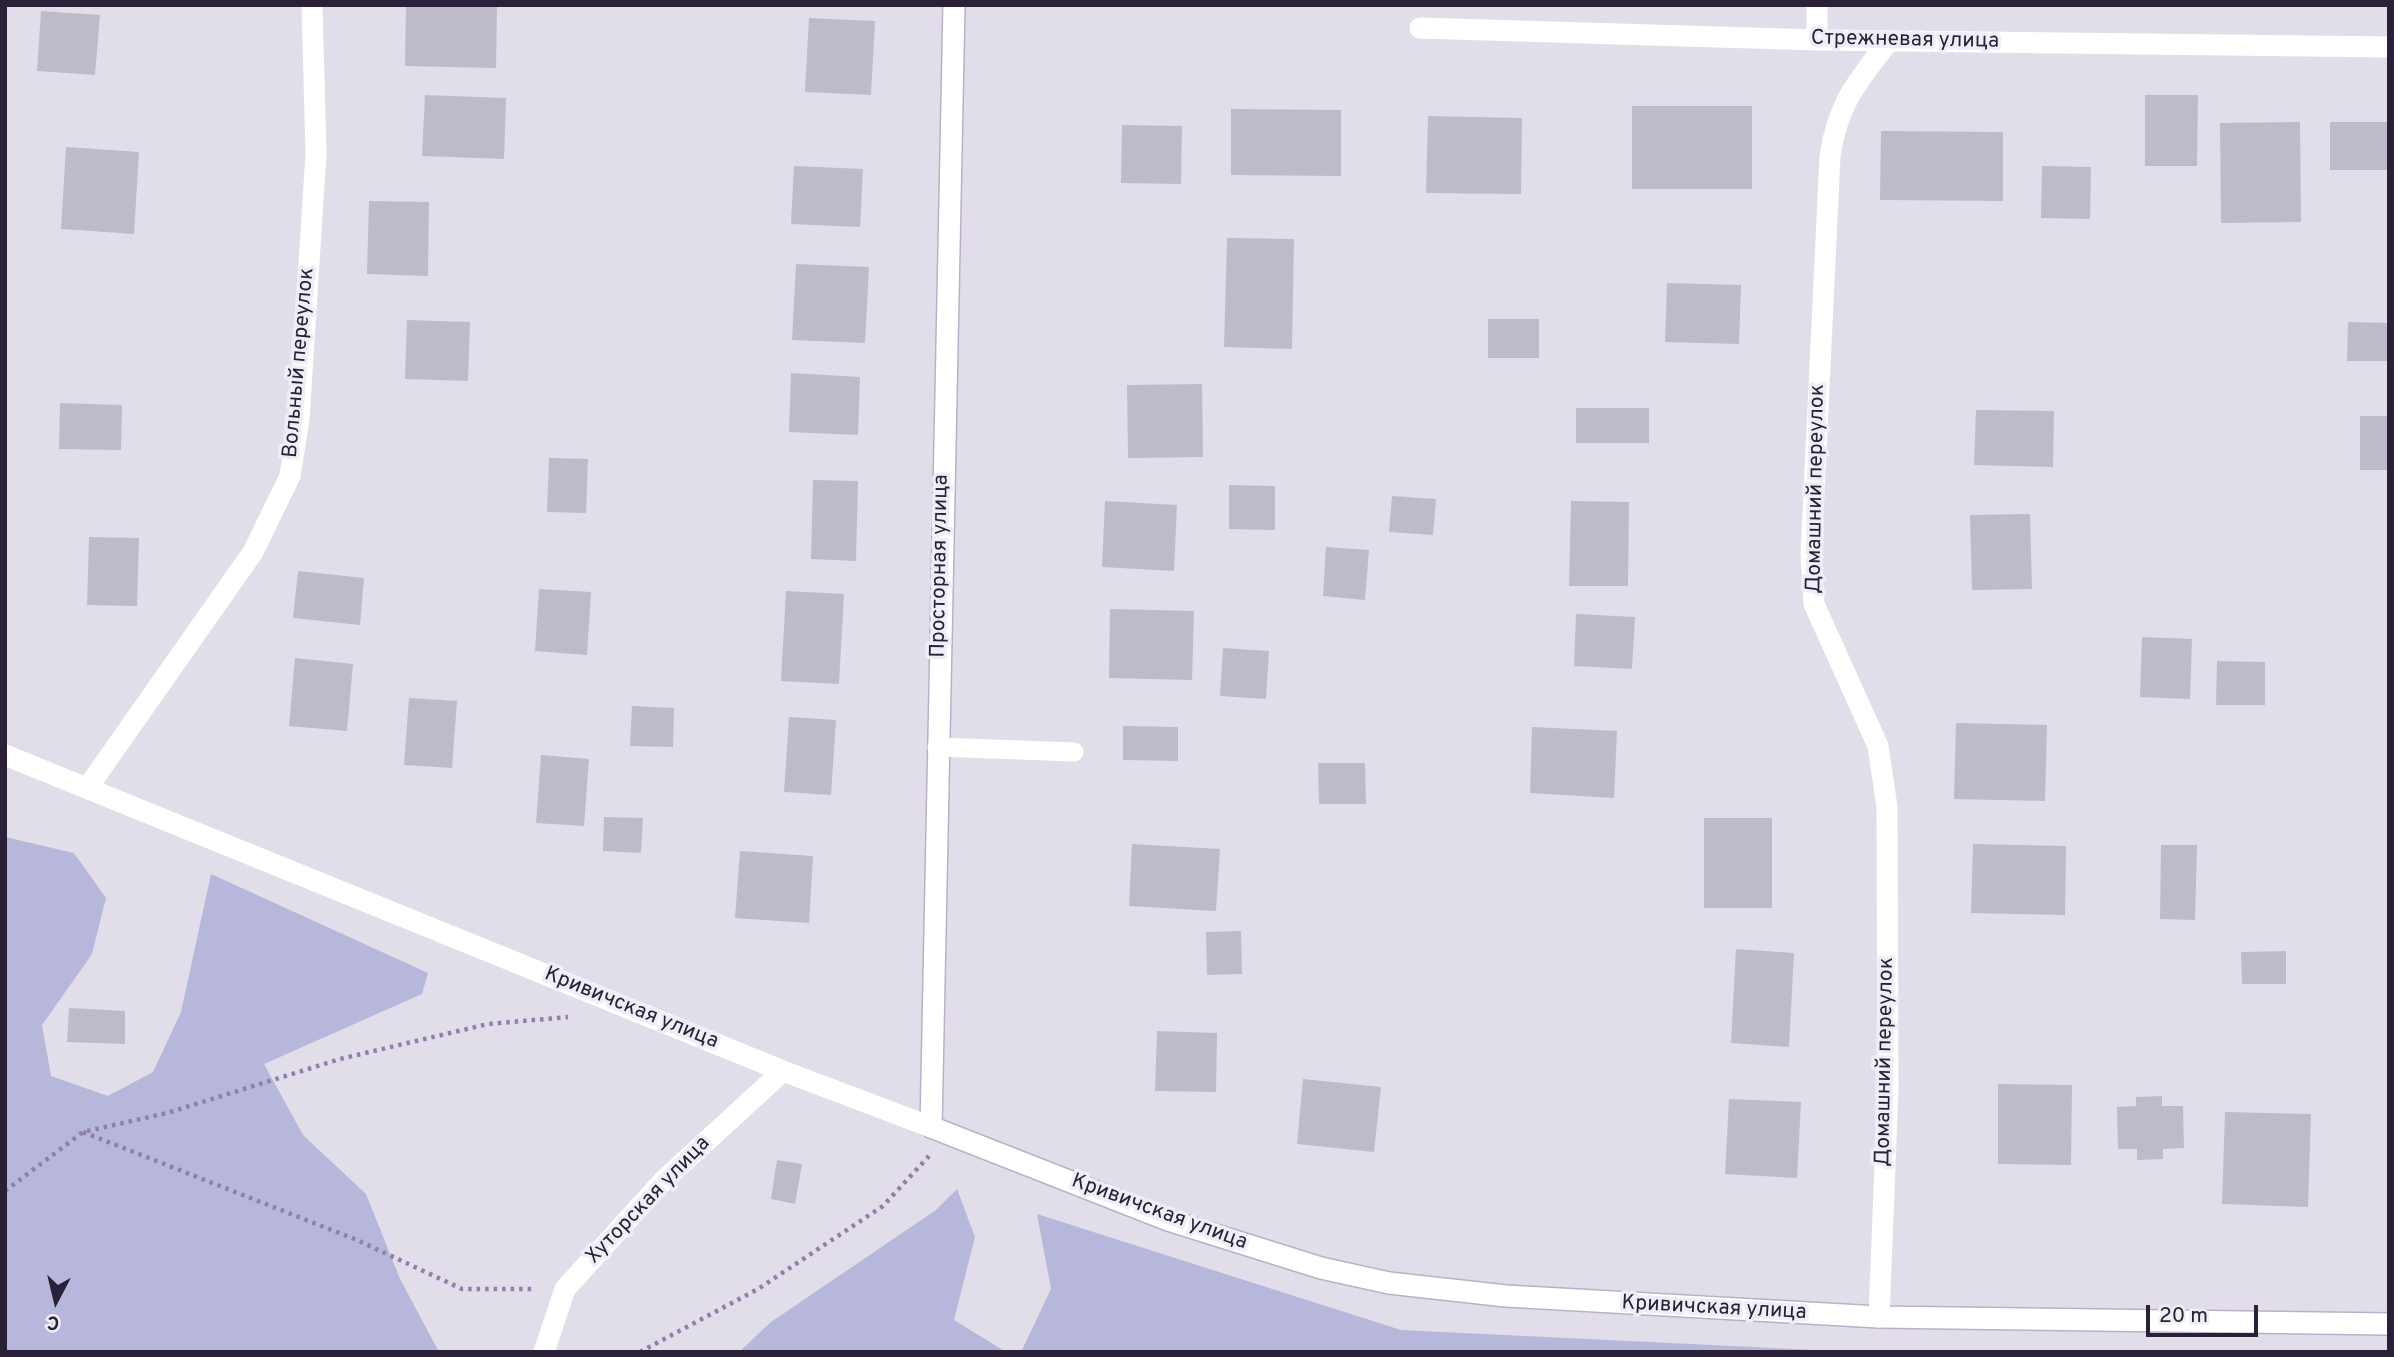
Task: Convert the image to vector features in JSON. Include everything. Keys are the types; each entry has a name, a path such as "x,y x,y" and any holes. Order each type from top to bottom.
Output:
{"street":[{"name":"Вольный переулок","path":"88,787 253,552 290,476 299,419 316,154 312,5"},
{"name":"Просторная улица","path":"940,1130 937,747 954,5"},
{"path":"1817,5 1817,40"},
{"name":"Стрежневая улица","path":"1420,28 1817,40 2389,47"},
{"name":"Домашний переулок","path":"1879,1317 1888,1089 1887,807 1878,746 1814,604 1811,555 1830,156 1834,130 1848,94 1889,41"},
{"name":"Кривичская улица","path":"5,755 783,1070 1168,1220 1321,1268 1389,1283 1506,1296 1879,1317 2389,1324"},
{"name":"Хуторская улица","path":"544,1352 565,1289 663,1181 783,1070"}],"lane":[{"path":"937,747 1074,752"}],"path":[{"path":"5,1191 83,1132 167,1114 340,1059 461,1030 488,1024 569,1017"},
{"path":"640,1352 758,1289 883,1206 940,1130"},
{"path":"83,1132 357,1240 462,1289 565,1289"}],"shaded area":[{"path":"5,837 74,853 106,898 92,954 42,1025 51,1076 108,1096 153,1072 181,1012 211,874 428,973 422,994 264,1064 303,1135 366,1194 400,1279 439,1352 5,1352"},
{"path":"957,1189 975,1237 954,1320 1006,1352 739,1352 771,1322 936,1210"},
{"path":"1037,1214 1401,1330 1857,1352 1021,1352 1051,1289"}],"building":[{"path":"406,5 497,5 496,68 405,66"},
{"path":"41,11 100,15 95,75 37,71"},
{"path":"809,18 875,21 871,95 805,92"},
{"path":"425,95 506,98 504,159 422,156"},
{"path":"2145,95 2198,95 2197,166 2145,166"},
{"path":"1632,106 1752,106 1752,189 1632,189"},
{"path":"1231,109 1341,110 1341,176 1231,175"},
{"path":"1428,116 1522,118 1521,194 1426,193"},
{"path":"2300,122 2301,222 2221,223 2220,123"},
{"path":"2330,122 2389,122 2389,170 2330,170"},
{"path":"1122,125 1182,126 1181,184 1121,183"},
{"path":"1881,131 2003,132 2003,201 1880,200"},
{"path":"66,147 139,152 134,234 61,229"},
{"path":"794,166 863,169 860,227 791,224"},
{"path":"2042,166 2091,167 2090,219 2041,218"},
{"path":"369,201 429,202 428,276 367,274"},
{"path":"1227,238 1294,239 1292,349 1224,347"},
{"path":"796,264 869,267 865,343 792,340"},
{"path":"1667,283 1741,285 1739,344 1665,342"},
{"path":"1488,319 1539,319 1539,358 1488,358"},
{"path":"407,320 470,322 468,381 405,379"},
{"path":"2348,322 2389,323 2389,361 2347,361"},
{"path":"791,373 860,377 858,435 789,432"},
{"path":"1202,384 1203,457 1128,458 1127,385"},
{"path":"60,403 122,405 121,450 59,449"},
{"path":"1576,408 1649,408 1649,443 1576,443"},
{"path":"1976,410 2054,411 2053,467 1974,465"},
{"path":"2360,416 2389,416 2389,470 2360,470"},
{"path":"549,458 588,459 586,513 547,512"},
{"path":"813,480 858,481 856,561 811,559"},
{"path":"1229,485 1275,486 1275,530 1229,529"},
{"path":"1392,496 1436,499 1433,535 1389,532"},
{"path":"1105,501 1177,505 1174,571 1102,567"},
{"path":"1571,501 1629,502 1628,586 1569,586"},
{"path":"2030,514 2032,589 1972,590 1970,515"},
{"path":"89,537 139,538 137,606 87,605"},
{"path":"1326,547 1369,550 1365,600 1323,596"},
{"path":"298,571 364,578 360,625 293,618"},
{"path":"539,589 591,592 587,655 535,651"},
{"path":"786,591 844,594 839,684 781,681"},
{"path":"1110,609 1194,611 1192,680 1109,678"},
{"path":"1576,614 1635,617 1632,669 1574,666"},
{"path":"2142,637 2192,639 2190,699 2140,697"},
{"path":"1223,648 1269,651 1266,699 1220,696"},
{"path":"295,658 353,664 347,731 289,726"},
{"path":"2217,661 2265,662 2265,705 2216,705"},
{"path":"409,698 457,701 452,768 404,765"},
{"path":"632,706 674,708 673,747 630,746"},
{"path":"789,717 836,720 831,795 784,792"},
{"path":"1956,723 2047,725 2045,801 1954,799"},
{"path":"1123,726 1178,727 1178,761 1123,760"},
{"path":"1532,727 1617,731 1614,798 1530,793"},
{"path":"541,755 589,759 584,826 536,823"},
{"path":"1318,763 1365,763 1366,804 1319,804"},
{"path":"604,817 643,818 641,853 603,851"},
{"path":"1704,818 1772,818 1772,908 1704,908"},
{"path":"1132,844 1220,849 1216,911 1129,906"},
{"path":"1973,844 2066,846 2065,915 1971,913"},
{"path":"2161,845 2197,845 2195,920 2160,919"},
{"path":"740,851 813,856 809,923 735,918"},
{"path":"1241,931 1242,974 1207,975 1206,932"},
{"path":"1736,949 1794,953 1789,1047 1731,1043"},
{"path":"2286,951 2286,984 2242,984 2241,952"},
{"path":"69,1008 125,1011 125,1044 67,1042"},
{"path":"1157,1031 1217,1033 1216,1092 1155,1091"},
{"path":"1303,1079 1381,1087 1374,1152 1297,1144"},
{"path":"1998,1084 2072,1085 2071,1165 1998,1164"},
{"path":"2162,1096 2162,1106 2183,1106 2184,1148 2163,1149 2163,1159 2137,1160 2137,1149 2118,1149 2117,1107 2136,1106 2136,1097"},
{"path":"1729,1099 1801,1102 1797,1178 1725,1174"},
{"path":"2225,1112 2311,1114 2308,1207 2222,1204"},
{"path":"777,1160 802,1164 795,1204 771,1199"}]}
